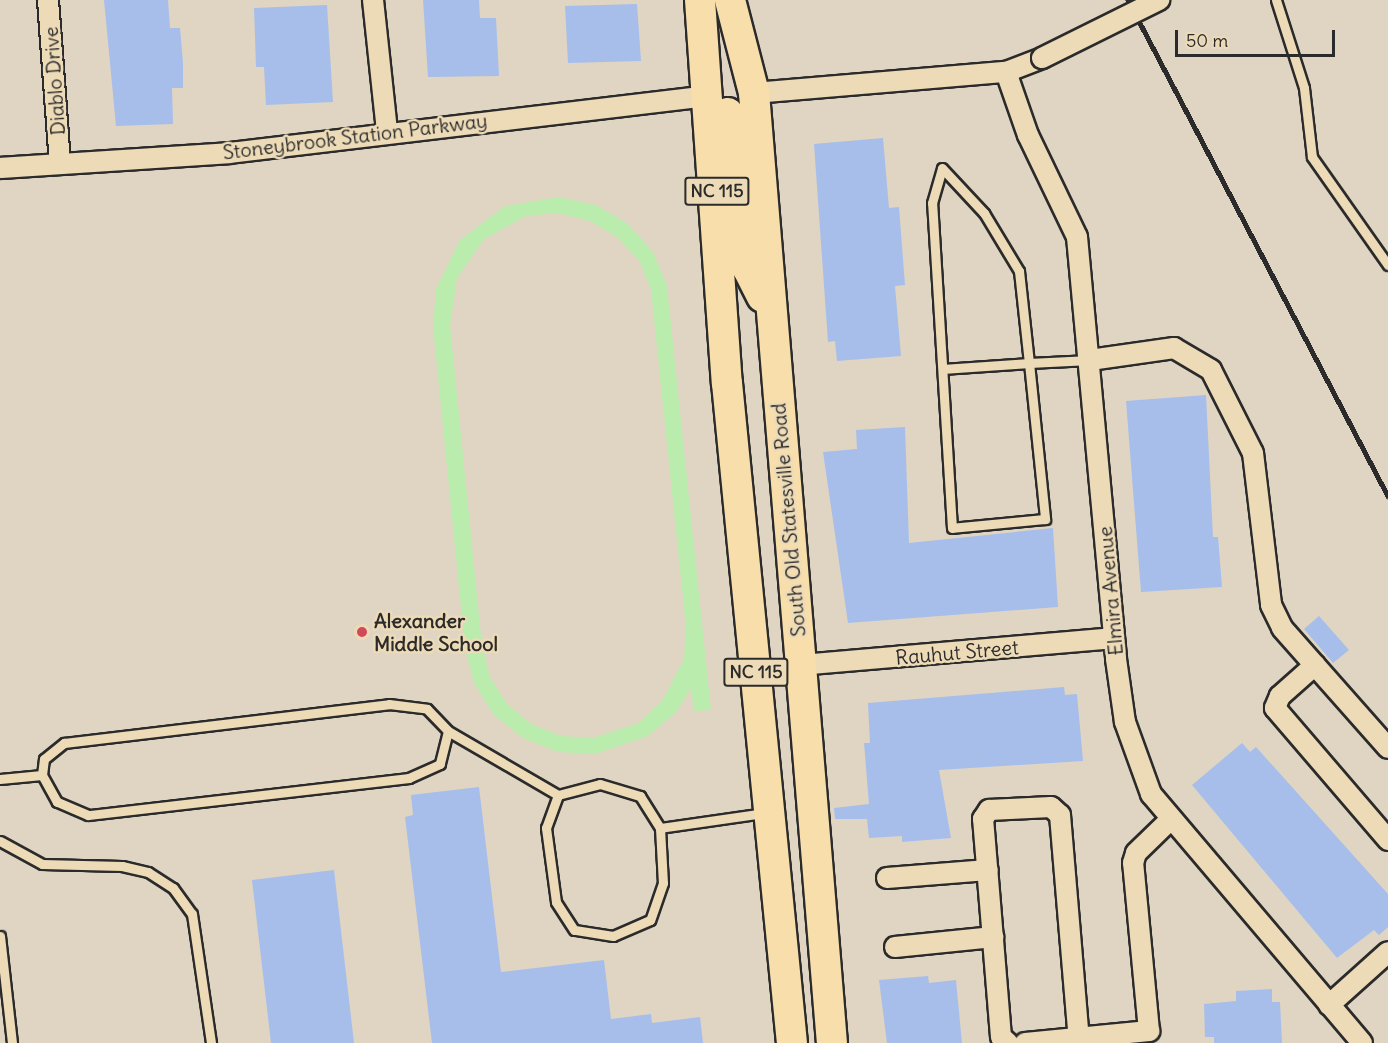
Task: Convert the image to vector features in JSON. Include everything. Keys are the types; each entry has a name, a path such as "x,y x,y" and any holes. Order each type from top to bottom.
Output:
{"main road":[{"name":"NC 115","path":"700,0 710,96 728,383 792,1043"},
{"path":"717,0 726,75 754,93"},
{"name":"South Old Statesville Road","path":"730,0 754,93 832,1043"},
{"path":"710,96 728,111 732,125 748,269 771,309"}],"street":[{"name":"Diablo Drive","path":"48,0 60,163"},
{"path":"373,0 387,131"},
{"path":"754,93 1006,72 1042,58 1159,0"},
{"name":"Elmira Avenue","path":"1006,72 1028,135 1077,237 1090,360 1113,638 1125,722 1150,794 1362,1043"},
{"name":"Stoneybrook Station Parkway","path":"0,168 230,153 387,131 710,96"},
{"path":"1090,360 1174,348 1211,370 1253,453 1271,605 1282,628 1388,748"},
{"name":"Rauhut Street","path":"800,665 1113,638"},
{"path":"1315,665 1280,696 1275,708 1388,840"},
{"path":"1008,1043 1001,1037 985,814 1057,809 1079,1041"},
{"path":"1025,1043 1079,1041 1149,1031 1133,864 1136,853 1172,819"},
{"path":"887,878 988,870"},
{"path":"895,947 993,938"},
{"path":"1329,1005 1388,952"}],"lane":[{"path":"1276,0 1304,88 1312,157 1386,252 1388,265"},
{"path":"942,168 984,213 1018,271 1029,363 1045,519 952,528 932,203 942,168"},
{"path":"943,369 1090,360"},
{"path":"448,731 440,764 409,778 88,815 57,802 42,775 44,759 64,743 389,704 427,710 448,731 558,795 600,784 640,796 660,828 663,883 650,920 613,936 574,930 556,902 546,828 558,795"},
{"path":"0,779 42,775"},
{"path":"660,828 770,813"},
{"path":"0,841 42,864 79,862 148,872 173,888 192,914 201,961 211,1043"},
{"path":"0,936 5,1015 12,1043"}],"green space":[{"path":"559,197 596,205 628,224 653,252 667,286 711,710 694,711 691,688 676,712 648,736 595,754 558,752 523,738 494,715 474,683 465,648 433,327 436,289 460,240 505,206","holes":["558,213 590,221 617,237 639,260 651,290 686,627 684,659 662,701 639,723 593,738 561,736 531,724 507,704 490,677 482,646 450,325 457,278 484,239 526,216"]}],"building":[{"path":"104,0 168,0 170,28 180,28 183,63 183,88 172,88 173,124 116,126"},
{"path":"423,0 479,0 480,18 496,18 499,76 428,77"},
{"path":"637,4 641,61 568,63 565,6"},
{"path":"327,5 333,102 266,105 264,67 256,67 254,8"},
{"path":"883,138 889,208 899,207 905,285 895,286 901,356 837,361 835,341 828,342 814,144"},
{"path":"1206,395 1213,537 1218,537 1222,587 1141,592 1126,401"},
{"path":"905,427 909,543 1053,528 1058,607 848,623 823,452 857,449 856,430"},
{"path":"1319,616 1349,650 1333,663 1304,629"},
{"path":"1064,687 1065,695 1077,694 1083,761 939,770 951,838 902,842 902,836 869,838 867,819 835,819 834,808 869,804 864,743 870,743 868,703"},
{"path":"1242,743 1250,752 1256,747 1388,894 1388,927 1379,935 1374,930 1337,958 1192,785"},
{"path":"479,787 501,972 604,960 611,1019 651,1014 652,1023 700,1017 703,1043 432,1043 405,817 413,815 411,795"},
{"path":"334,870 354,1043 271,1043 252,880"},
{"path":"928,976 929,983 956,980 962,1043 887,1043 879,980"},
{"path":"1272,989 1272,1002 1280,1002 1282,1043 1214,1043 1214,1037 1205,1037 1204,1004 1236,1001 1236,991"}],"railway":[{"path":"1128,0 1388,496"}],"place":[{"name":"Alexander Middle School","path":"362,632"}]}
